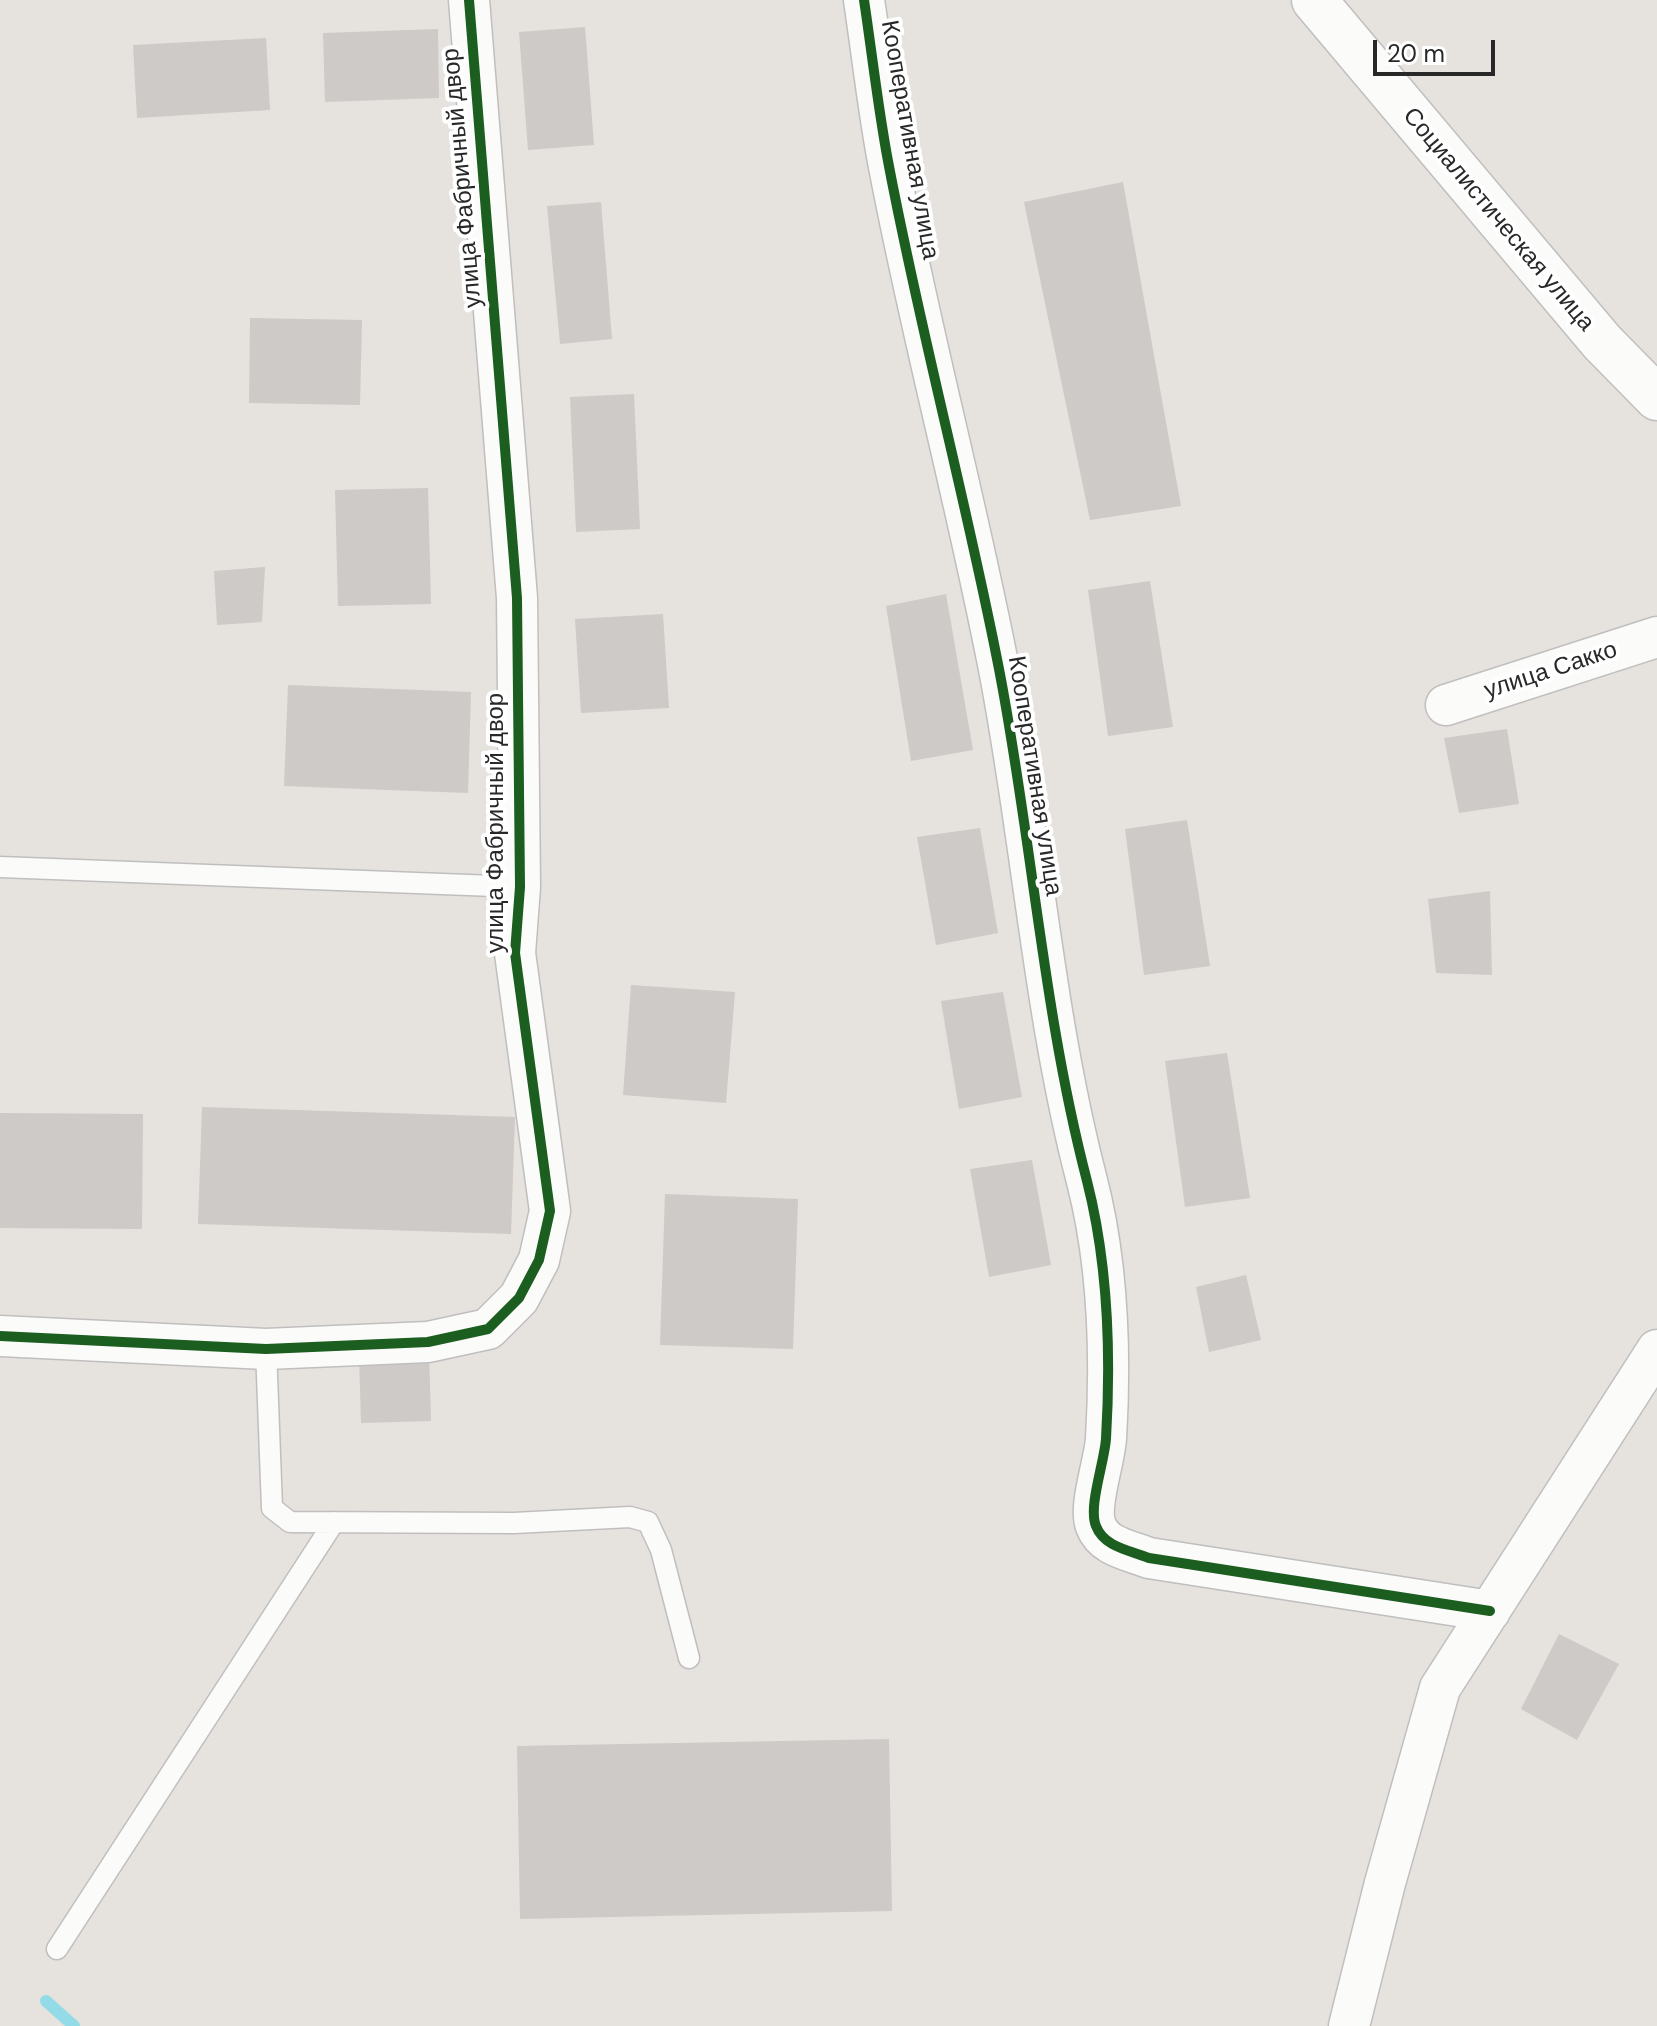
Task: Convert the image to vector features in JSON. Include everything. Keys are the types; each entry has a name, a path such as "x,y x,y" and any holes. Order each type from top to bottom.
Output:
{"street":[{"name":"улица Фабричный двор","path":"0,1336 266,1349 428,1342 488,1329 519,1298 539,1260 550,1211 515,953 520,887 517,598 469,0"},
{"name":"Кооперативная улица","path":"864,0 887,158 999,671 1045,977 1071,1118 1098,1225 1106,1342 1106,1438 1102,1478 1092,1515 1104,1541 1149,1558 1490,1611"},
{"name":"Социалистическая улица","path":"1314,0 1602,342 1657,398"},
{"name":"улица Сакко","path":"1446,705 1657,637"},
{"path":"1349,2026 1385,1883 1440,1688 1657,1350"}],"lane":[{"path":"0,867 520,887"},
{"path":"266,1349 272,1508 290,1522 514,1523 630,1517 648,1522 661,1550 689,1658"},
{"path":"57,1949 334,1522"}],"building":[{"path":"585,27 594,145 528,150 519,32"},
{"path":"438,29 439,98 325,102 323,33"},
{"path":"266,38 270,110 137,118 133,45"},
{"path":"1123,182 1181,506 1090,520 1024,202"},
{"path":"601,202 612,339 560,344 547,206"},
{"path":"250,318 362,320 360,405 249,403"},
{"path":"634,394 640,529 576,532 570,397"},
{"path":"428,488 431,604 338,606 335,490"},
{"path":"265,567 262,622 217,625 214,571"},
{"path":"1150,581 1173,727 1108,736 1088,590"},
{"path":"946,594 973,750 911,761 886,606"},
{"path":"663,614 669,708 581,713 575,619"},
{"path":"288,685 471,692 468,793 284,786"},
{"path":"1507,729 1519,804 1459,813 1444,738"},
{"path":"1187,820 1210,966 1144,975 1125,829"},
{"path":"980,828 998,933 936,945 917,837"},
{"path":"1490,891 1492,975 1436,973 1428,899"},
{"path":"631,985 735,992 726,1103 623,1095"},
{"path":"1003,992 1022,1097 959,1109 941,1001"},
{"path":"1227,1053 1250,1198 1185,1207 1165,1061"},
{"path":"202,1107 515,1117 511,1234 198,1224"},
{"path":"0,1113 143,1114 142,1229 0,1228"},
{"path":"1032,1160 1051,1265 989,1277 970,1169"},
{"path":"665,1194 798,1199 793,1349 660,1345"},
{"path":"1246,1275 1261,1340 1209,1352 1196,1287"},
{"path":"429,1351 431,1421 361,1423 359,1354"},
{"path":"1559,1634 1619,1664 1577,1740 1521,1709"},
{"path":"889,1739 892,1911 520,1919 517,1746"}],"waterway":[{"path":"46,2001 74,2026"}],"cycle path":[{"path":"0,1336 266,1349 428,1342 488,1329 519,1298 539,1260 550,1211 515,953 520,887 517,598 469,0"},
{"path":"864,0 884,141 999,669 1059,1054 1100,1244 1108,1375 1106,1439 1094,1508 1096,1526 1111,1543 1149,1558 1490,1611"}]}
